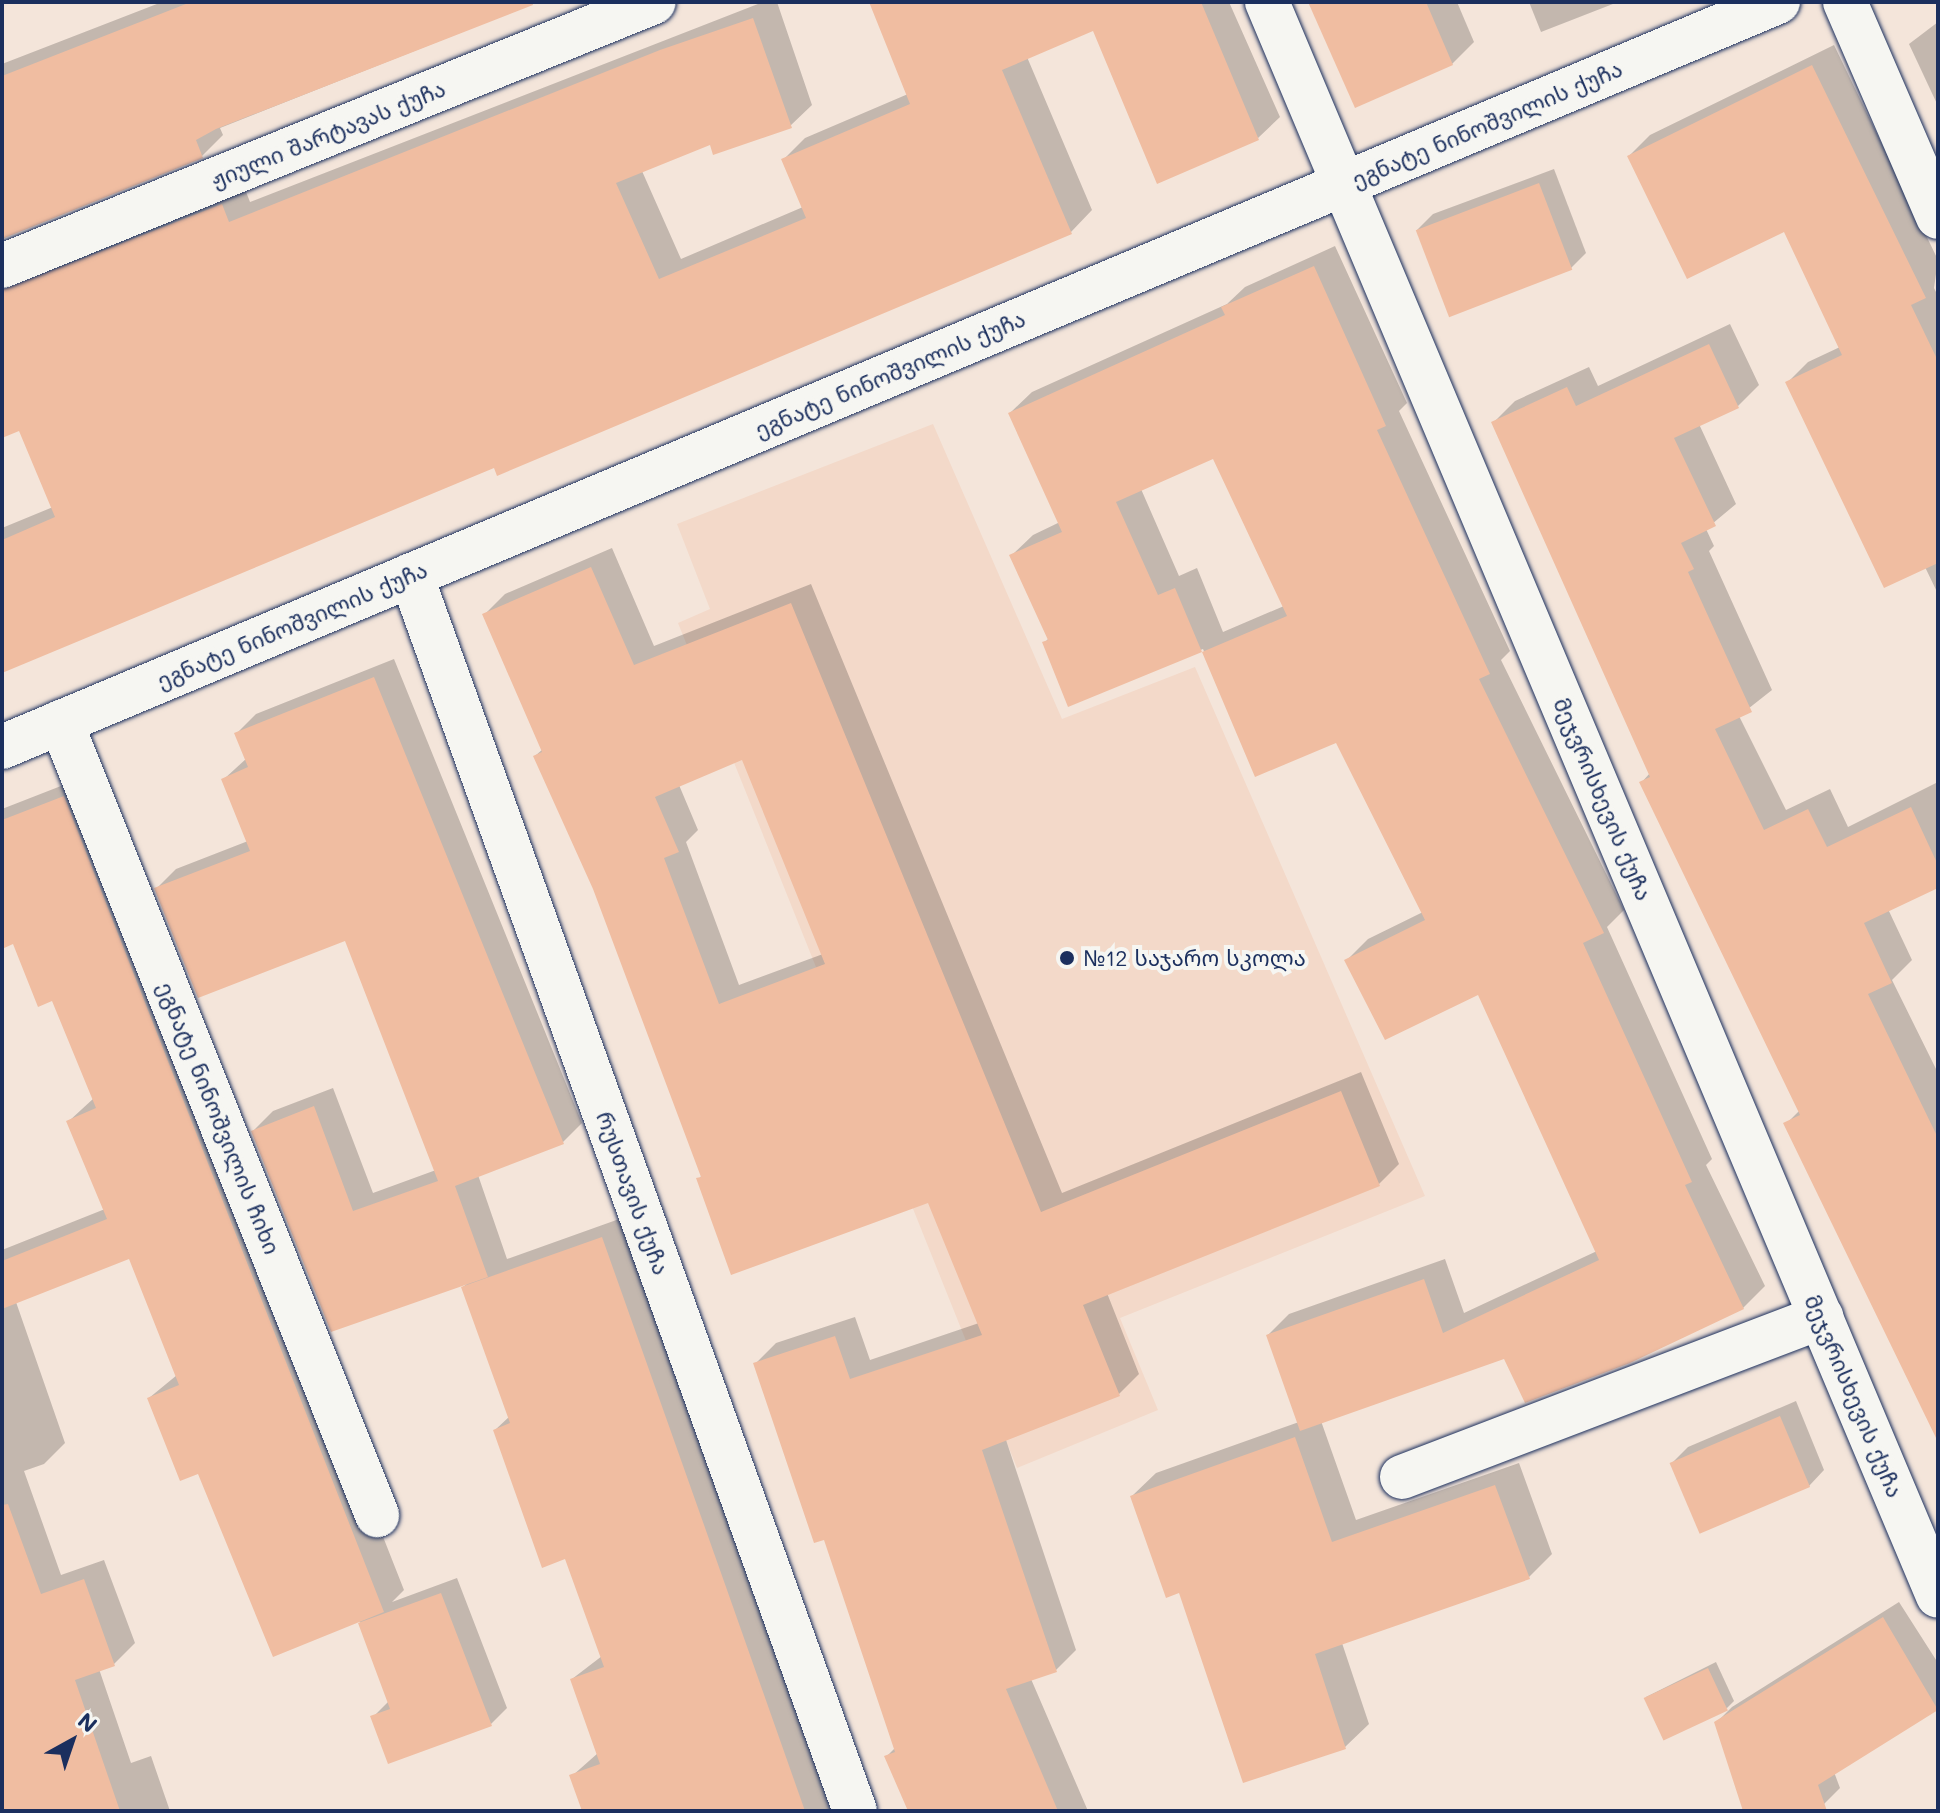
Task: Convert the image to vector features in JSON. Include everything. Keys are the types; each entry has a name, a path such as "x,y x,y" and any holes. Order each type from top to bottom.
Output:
{"street":[{"name":"ჟიული შარტავას ქუჩა","path":"2,266 654,2"},
{"name":"მეჯვრისხევის ქუჩა","path":"1267,2 1938,1596"},
{"name":"ეგნატე ნინოშვილის ქუჩა","path":"2,747 1778,2"},
{"path":"1845,2 1938,217"},
{"name":"რუსთავის ქუჩა","path":"411,575 855,1811"},
{"name":"ეგნატე ნინოშვილის ჩიხი","path":"61,722 377,1515"},
{"path":"1402,1477 1821,1317"}],"shaded area":[{"name":"№12 საჯარო სკოლა","path":"933,424 1062,719 1195,667 1425,1196 1120,1318 1158,1410 1017,1468 678,623 710,609 677,524"}],"building":[{"path":"191,2 532,2 533,5 216,129 196,140 203,158 2,239 2,76"},
{"path":"869,2 1201,2 1259,140 1157,184 1093,31 1002,70 1072,234 497,476 494,468 2,673 2,540 55,517 19,431 2,438 2,290 222,204 229,222 660,50 753,18 792,128 713,155 710,145 616,183 659,279 806,218 781,159 910,104"},
{"path":"1308,2 1426,2 1453,65 1355,108"},
{"path":"1812,65 1926,298 1911,305 1938,361 1938,563 1884,588 1785,382 1842,355 1784,232 1687,279 1627,156"},
{"path":"1539,183 1572,270 1449,317 1416,230"},
{"path":"1314,266 1386,426 1377,430 1490,674 1479,679 1604,933 1583,943 1692,1182 1685,1185 1744,1309 1630,1363 1525,1403 1504,1359 1300,1431 1266,1335 1424,1279 1443,1333 1599,1260 1478,995 1385,1040 1344,960 1425,920 1336,743 1255,777 1202,652 1068,707 1042,642 1048,640 1009,555 1062,532 1008,413 1225,315 1221,307","holes":["1213,459 1287,616 1202,652 1175,588 1158,595 1116,502"]},
{"path":"1709,344 1739,408 1674,438 1716,526 1681,543 1694,569 1688,572 1752,712 1715,729 1764,830 1808,809 1827,847 1911,807 1938,865 1938,888 1864,923 1892,983 1868,994 1938,1138 1938,1442 1783,1123 1800,1115 1639,782 1650,777 1491,422 1567,387 1576,406"},
{"path":"591,567 634,665 791,603 1041,1212 1341,1091 1380,1186 1083,1305 1120,1396 982,1450 1057,1672 1006,1689 1058,1811 908,1811 884,1756 895,1752 824,1540 814,1543 753,1363 835,1336 850,1379 982,1335 928,1203 731,1275 696,1178 701,1177 593,889 533,756 542,752 482,614","holes":["742,760 825,964 719,1004 664,858 679,852 655,797"]},
{"path":"374,677 564,1144 455,1186 488,1277 331,1332 251,1131 314,1106 353,1211 438,1181 345,941 198,998 154,888 250,851 221,779 248,767 234,733"},
{"path":"64,796 384,1612 273,1657 198,1474 180,1481 147,1398 179,1385 129,1259 2,1309 2,1261 107,1219 66,1121 96,1108 52,1001 38,1007 13,944 2,949 2,820"},
{"path":"602,1237 805,1811 582,1811 569,1775 600,1764 570,1679 604,1667 565,1559 542,1568 493,1430 510,1423 461,1287"},
{"path":"1780,1416 1810,1487 1700,1534 1670,1463"},
{"path":"1295,1437 1332,1542 1495,1485 1530,1579 1315,1654 1346,1749 1243,1783 1179,1593 1166,1598 1130,1496"},
{"path":"8,1504 41,1594 84,1579 115,1666 75,1680 120,1811 2,1811 2,1505"},
{"path":"441,1593 492,1726 388,1764 370,1716 390,1709 358,1623"},
{"path":"1883,1617 1938,1710 1818,1785 1827,1811 1743,1811 1714,1722"},
{"path":"1708,1668 1728,1711 1664,1741 1644,1698"}],"place":[{"name":"№12 საჯარო სკოლა","path":"1067,958"}]}
